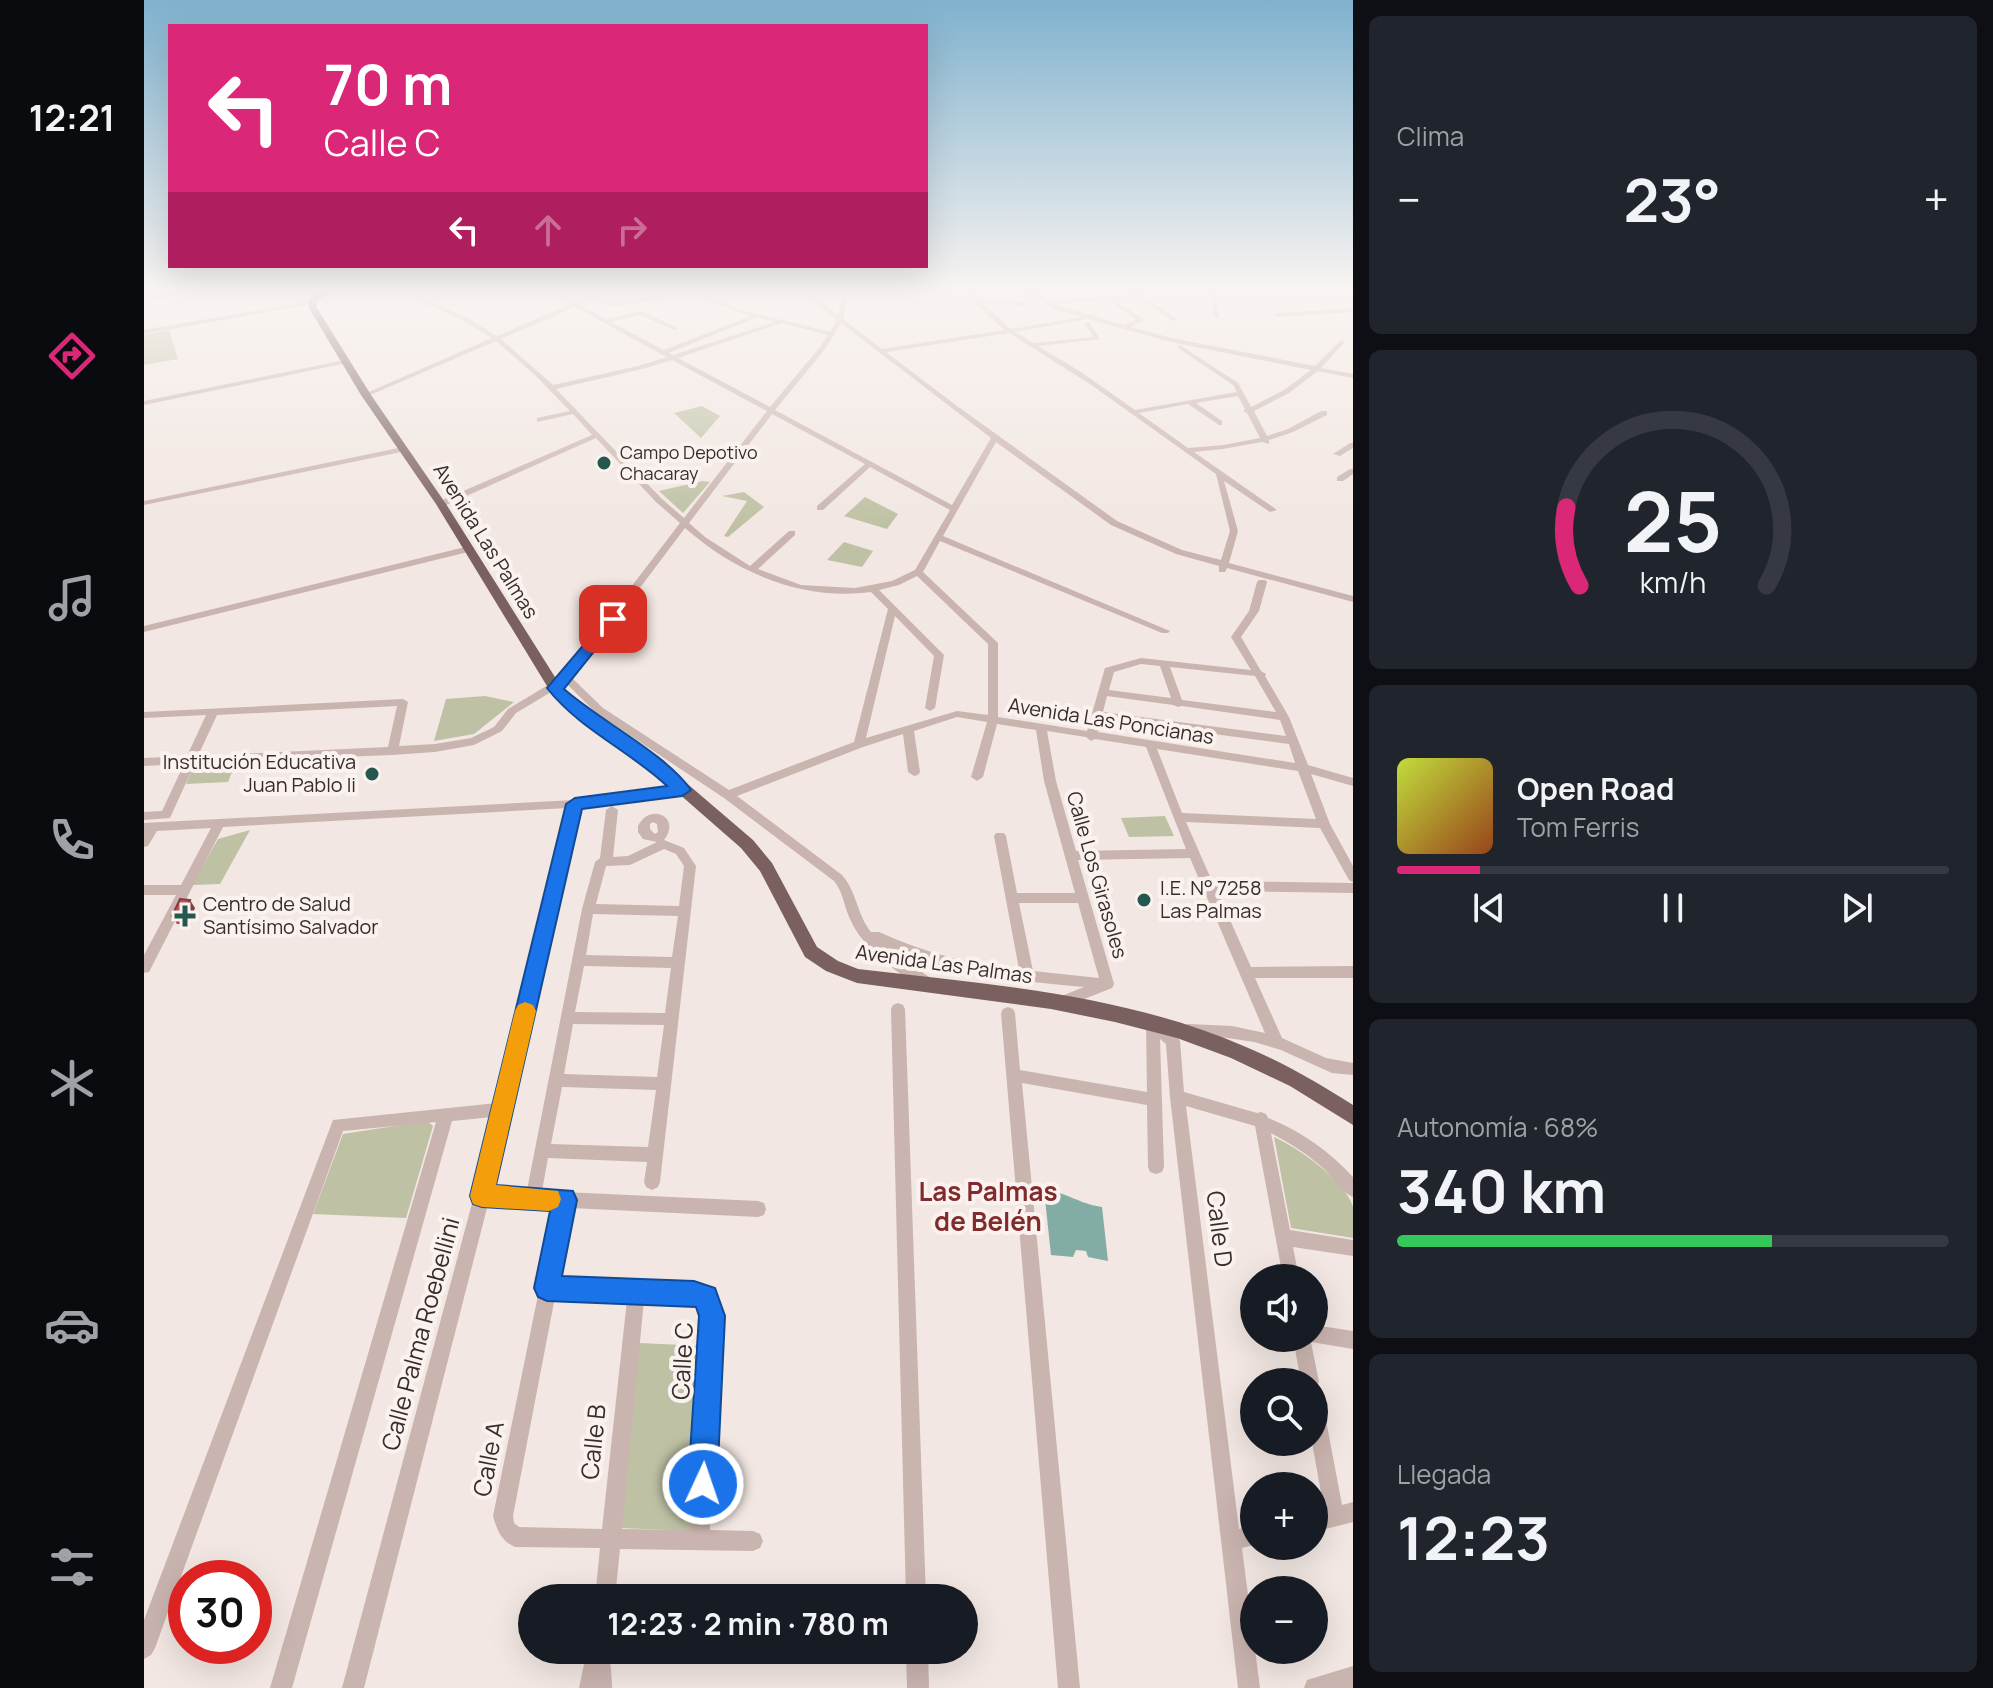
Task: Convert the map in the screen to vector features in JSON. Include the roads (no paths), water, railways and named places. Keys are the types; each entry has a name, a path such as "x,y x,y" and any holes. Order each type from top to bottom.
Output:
{"main road":[{"name":"Avenida Las Palmas","path":"349,369 469,549 588,719 668,766 682,790 747,844 766,867 811,952 832,966 857,976 1064,1001 1182,1030 1238,1051 1330,1098 1353,1116"}],"street":[{"path":"144,403 312,369"},
{"path":"366,395 428,369"},
{"path":"530,369 685,527 718,553 752,569 821,590 873,589 909,579 918,572 995,438"},
{"path":"551,388 629,369"},
{"path":"693,369 954,509"},
{"path":"144,762 392,751 474,741 498,729 512,711 561,683 685,527 803,369"},
{"path":"903,369 1114,523 1179,552 1353,599"},
{"path":"1069,369 1273,510"},
{"path":"1214,369 1236,384 1247,411 1266,442"},
{"path":"1247,411 1267,403 1319,369 1353,376"},
{"path":"1133,412 1241,393"},
{"path":"1188,401 1219,423"},
{"path":"540,420 574,412"},
{"path":"1186,450 1266,442 1295,431 1324,413"},
{"path":"441,504 597,435"},
{"path":"1337,454 1353,445"},
{"path":"144,503 403,449"},
{"path":"820,508 869,464"},
{"path":"1340,479 1353,471"},
{"path":"1219,475 1234,531 1222,570 1262,582 1307,586"},
{"path":"752,569 792,533"},
{"path":"938,537 1165,631"},
{"path":"144,629 469,549"},
{"path":"918,572 993,643 993,720 977,777"},
{"path":"1262,582 1254,611 1236,637 1261,674 1284,717 1300,767 1324,824 1353,877"},
{"path":"873,589 891,611 939,655 930,708"},
{"path":"859,744 891,611"},
{"path":"1091,737 1109,670 1141,661 1261,674"},
{"path":"1164,664 1178,704"},
{"path":"1103,692 1284,717"},
{"path":"144,715 403,702 392,751"},
{"path":"144,816 166,815 213,711"},
{"name":"Avenida Las Poncianas","path":"728,795 859,744 957,714 1300,767 1353,782"},
{"path":"1098,715 1293,741"},
{"path":"908,728 914,772"},
{"name":"Calle Los Girasoles","path":"1041,729 1050,781 1107,984 1064,1001"},
{"path":"1151,746 1193,853 1277,1043"},
{"path":"668,766 728,795 843,883 860,929 892,958 930,985"},
{"path":"144,843 149,826 575,804 682,790"},
{"path":"649,796 655,819 642,827 645,834 680,851 690,866 652,1182"},
{"name":"Calle Palma Roebellini","path":"353,1688 482,1196 575,804"},
{"path":"606,861 612,810"},
{"path":"1178,817 1324,824"},
{"path":"144,968 219,824"},
{"path":"1000,836 1015,898 1027,974"},
{"path":"533,1198 588,909 601,862 630,860 659,840"},
{"path":"1072,856 1193,853"},
{"path":"1209,886 1353,888"},
{"path":"144,890 184,890"},
{"path":"1015,898 1082,898"},
{"path":"588,909 685,911"},
{"path":"860,929 906,952 953,967 1107,984"},
{"path":"579,960 679,963"},
{"path":"954,988 988,970"},
{"path":"1248,973 1353,972"},
{"path":"898,1009 916,1584"},
{"path":"1008,1013 1069,1688"},
{"path":"567,1018 672,1019"},
{"path":"1153,1023 1156,1167"},
{"name":"Calle D","path":"1153,1023 1173,1041 1177,1097 1249,1688"},
{"path":"1182,1030 1224,1030 1277,1043 1311,1061 1353,1069"},
{"path":"1014,1075 1155,1100"},
{"path":"555,1080 664,1084"},
{"path":"1177,1097 1261,1119 1302,1141 1340,1173 1353,1189"},
{"path":"144,1648 338,1125 502,1109"},
{"path":"281,1688 446,1115"},
{"path":"1261,1119 1288,1264"},
{"path":"542,1151 655,1155"},
{"path":"482,1196 758,1209"},
{"name":"Calle A","path":"565,1200 503,1522 515,1537 753,1541"},
{"path":"1283,1237 1353,1248"},
{"name":"Calle C","path":"547,1288 701,1295 711,1309 700,1541"},
{"name":"Calle B","path":"606,1584 636,1291"},
{"path":"1328,1336 1353,1340"},
{"path":"1328,1455 1344,1514"},
{"path":"1231,1541 1240,1539"},
{"path":"590,1688 596,1664"},
{"path":"600,1664 601,1688"},
{"path":"917,1664 918,1688"},
{"path":"1315,1688 1353,1677"}],"water":[{"path":"1044,1190 1102,1207 1108,1261 1088,1257 1086,1251 1076,1250 1073,1257 1051,1255"}],"place":[{"name":"Campo Depotivo Chacaray","path":"604,463"},
{"name":"Institución Educativa Juan Pablo Ii","path":"372,774"},
{"name":"I.E. N° 7258 Las Palmas","path":"1144,900"},
{"name":"Centro de Salud Santísimo Salvador","path":"185,916"}],"district":[{"name":"Las Palmas de Belén","path":"988,1207"}]}
